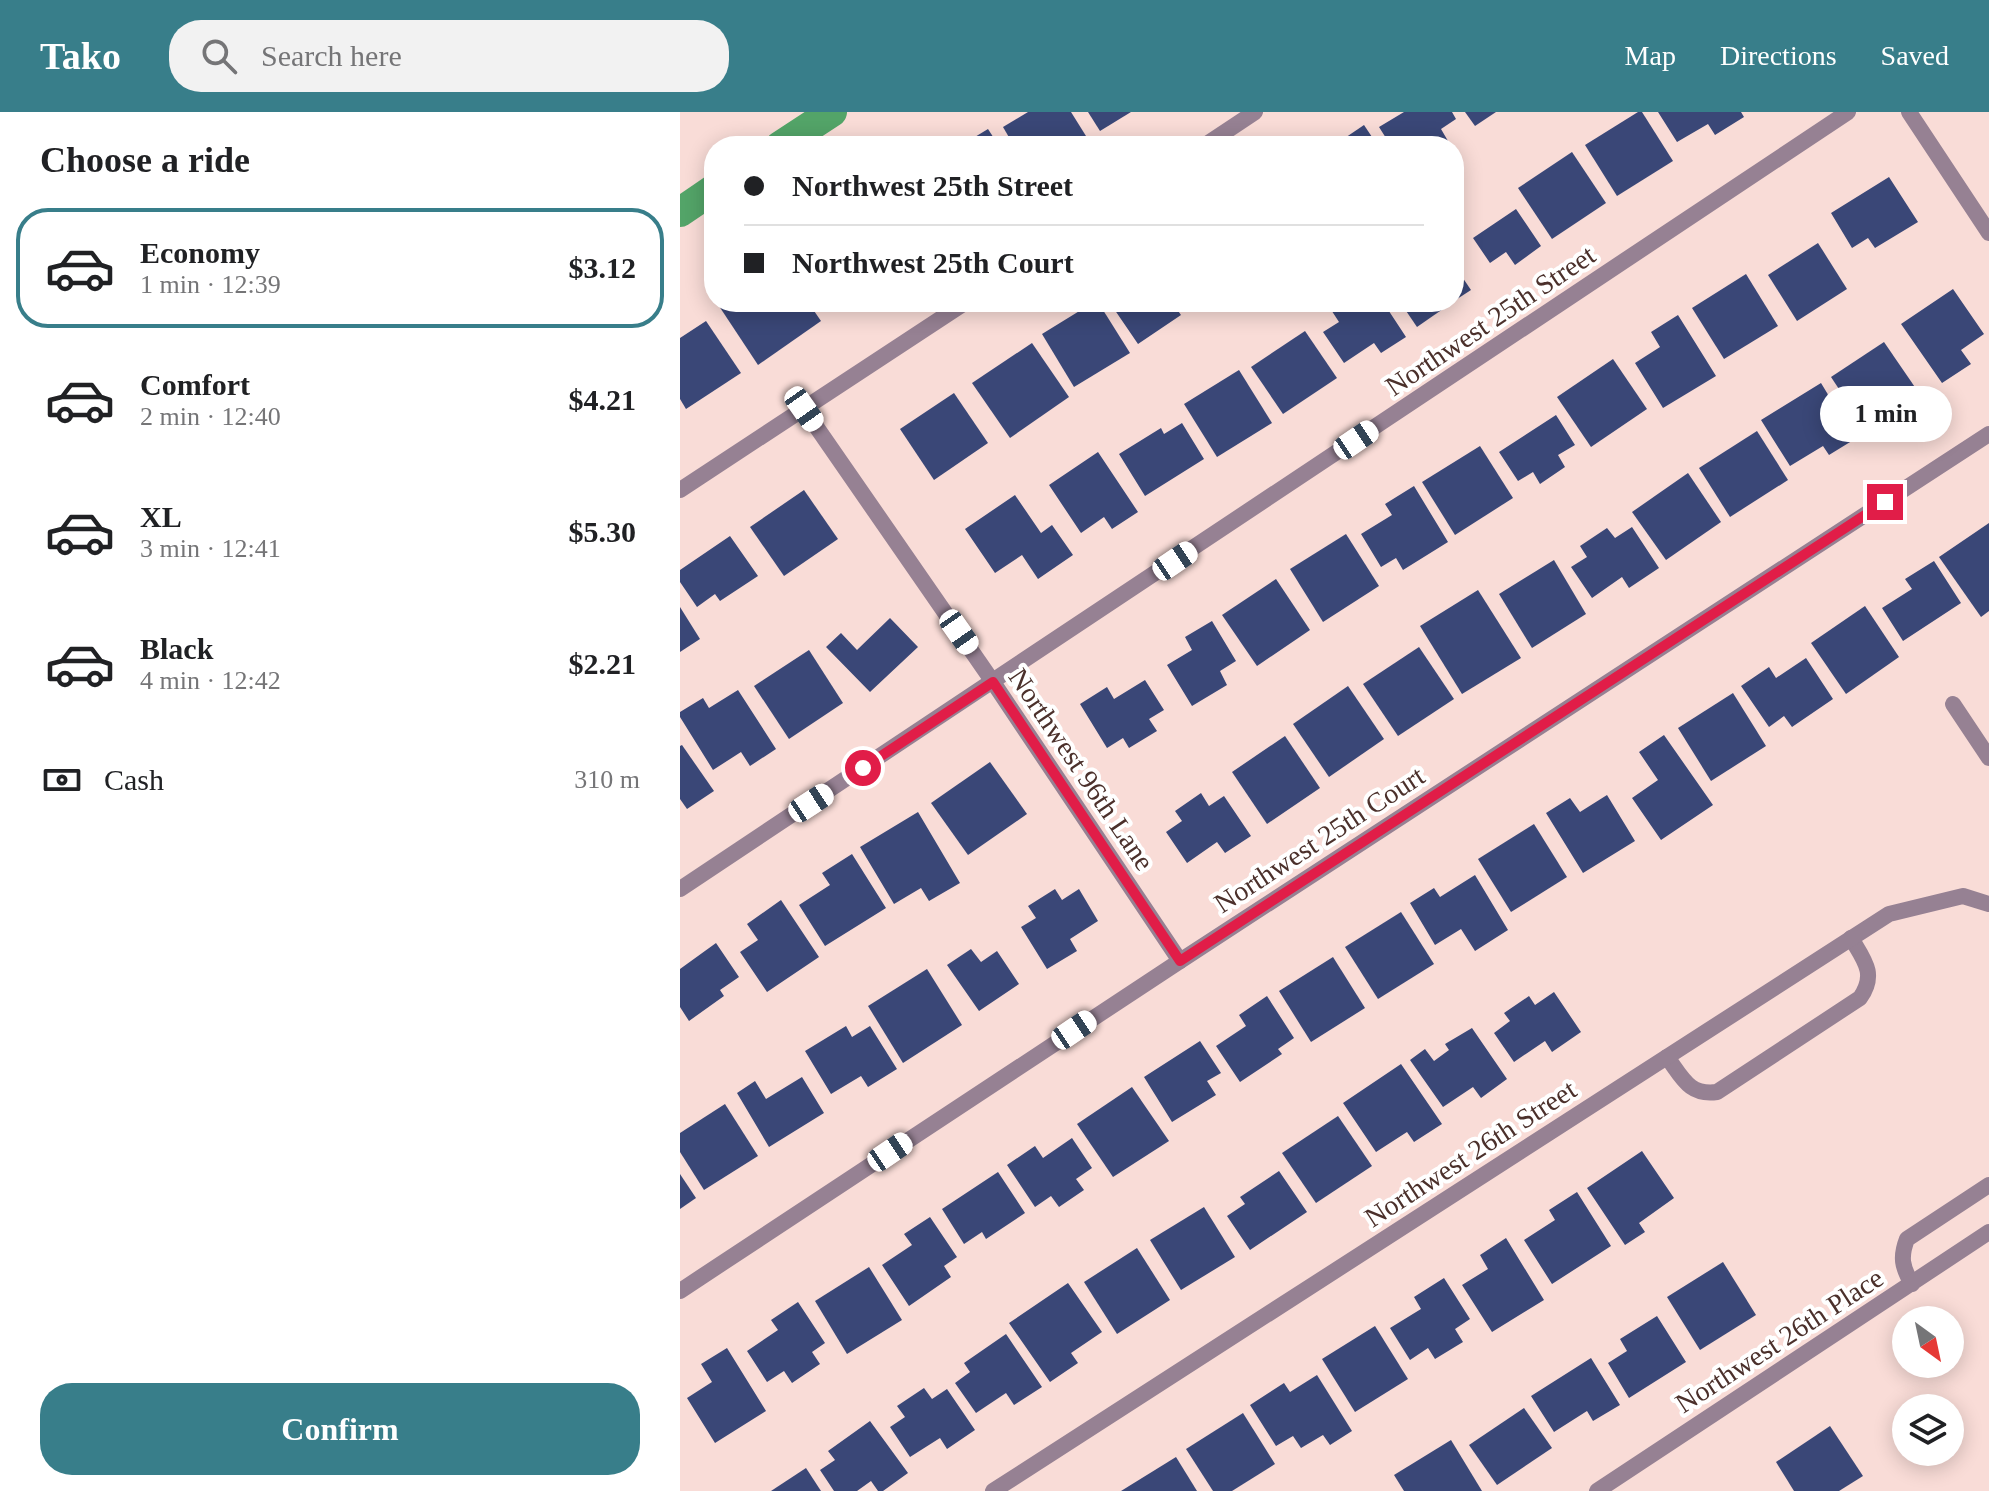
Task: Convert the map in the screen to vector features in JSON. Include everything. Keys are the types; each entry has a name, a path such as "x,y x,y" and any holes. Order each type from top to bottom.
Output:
{"street":[{"path":"1219,136 1255,112"},
{"name":"Northwest 25th Street","path":"680,889 1848,112"},
{"path":"1909,112 1989,233"},
{"path":"680,490 951,312"},
{"name":"Northwest 96th Lane","path":"804,409 993,682 1180,961"},
{"name":"Northwest 25th Court","path":"680,1291 1989,434"},
{"path":"1953,704 1989,758"},
{"name":"Northwest 26th Street","path":"993,1491 1889,914 1963,896 1989,904"},
{"path":"1667,1057 1691,1088 1705,1094 1717,1092 1860,998 1868,987 1869,976 1851,938"},
{"path":"1912,1284 1903,1268 1901,1253 1907,1239 1989,1185"},
{"name":"Northwest 26th Place","path":"1597,1491 1989,1232"}],"building":[{"path":"1028,112 1071,112 1086,136 1008,136 1003,127"},
{"path":"1088,112 1131,112 1100,131"},
{"path":"1404,112 1452,112 1456,119 1441,129 1445,136 1385,136 1379,127"},
{"path":"1465,112 1496,112 1475,126"},
{"path":"1642,112 1673,161 1617,196 1585,145"},
{"path":"1658,112 1741,112 1744,117 1715,135 1708,124 1677,142"},
{"path":"1364,125 1371,136 1348,136"},
{"path":"988,129 993,136 976,136"},
{"path":"1572,152 1606,203 1552,239 1518,188"},
{"path":"1889,177 1918,222 1875,248 1868,238 1852,248 1831,213"},
{"path":"1516,209 1541,246 1515,265 1506,252 1490,263 1473,238"},
{"path":"1818,243 1847,289 1797,321 1768,275"},
{"path":"1746,274 1778,326 1724,359 1692,308"},
{"path":"1464,280 1471,290 1464,295"},
{"path":"1953,289 1984,334 1961,350 1971,364 1942,383 1901,324"},
{"path":"723,312 815,312 821,321 758,365"},
{"path":"1078,312 1104,312 1130,353 1074,387 1042,334"},
{"path":"1116,312 1179,312 1181,315 1138,344"},
{"path":"1332,312 1390,312 1406,337 1381,353 1374,343 1344,363 1323,332 1339,322"},
{"path":"1407,312 1439,312 1417,327"},
{"path":"1678,315 1716,376 1663,408 1635,363 1660,347 1651,332"},
{"path":"706,321 741,373 686,409 680,399 680,338"},
{"path":"1305,331 1337,378 1283,414 1251,367"},
{"path":"1884,342 1921,396 1868,433 1831,377"},
{"path":"1032,343 1069,397 1010,438 972,383"},
{"path":"1613,359 1647,409 1591,447 1557,397"},
{"path":"1239,370 1272,423 1217,457 1184,404"},
{"path":"1821,383 1855,439 1829,455 1823,446 1790,466 1761,420"},
{"path":"954,393 988,443 934,480 900,429"},
{"path":"1556,415 1575,445 1558,455 1565,467 1540,484 1533,472 1518,481 1499,452"},
{"path":"1182,423 1204,459 1145,496 1119,454 1161,428 1164,434"},
{"path":"1757,431 1788,480 1730,517 1699,468"},
{"path":"1480,446 1513,498 1455,535 1422,482"},
{"path":"1098,452 1138,512 1112,529 1104,517 1081,533 1049,485"},
{"path":"1688,473 1721,522 1666,560 1632,512"},
{"path":"1414,486 1448,542 1403,570 1396,558 1381,567 1361,534 1392,515 1385,504"},
{"path":"804,490 838,539 784,576 750,527"},
{"path":"1015,495 1041,533 1052,525 1073,555 1038,579 1022,555 995,573 965,529"},
{"path":"1989,523 1989,611 1981,617 1939,557"},
{"path":"1632,527 1659,568 1629,588 1622,577 1592,598 1571,567 1587,557 1580,546 1607,528 1615,538"},
{"path":"1346,534 1379,586 1323,622 1290,569"},
{"path":"730,536 758,576 720,601 715,594 697,607 680,582 680,570"},
{"path":"1554,560 1586,614 1532,648 1499,594"},
{"path":"1934,561 1961,603 1903,641 1882,608 1912,589 1905,579"},
{"path":"1276,579 1310,630 1257,666 1222,615"},
{"path":"1478,590 1521,658 1462,694 1420,626"},
{"path":"1865,606 1899,657 1846,694 1811,643"},
{"path":"680,607 700,639 680,652"},
{"path":"890,618 918,647 870,692 826,647 841,633 857,650"},
{"path":"1212,621 1236,661 1220,671 1227,685 1192,706 1167,665 1192,650 1185,637"},
{"path":"1419,647 1454,699 1398,736 1363,684"},
{"path":"809,650 843,703 789,739 754,686"},
{"path":"1806,658 1833,699 1792,727 1784,716 1769,727 1741,686 1769,667 1776,678"},
{"path":"1145,680 1164,710 1149,719 1157,731 1129,748 1123,738 1107,748 1080,704 1107,687 1114,699"},
{"path":"1348,686 1384,739 1329,777 1293,724"},
{"path":"738,690 776,749 750,766 741,752 713,770 680,717 680,712 703,698 709,708"},
{"path":"1733,693 1766,746 1711,781 1678,728"},
{"path":"1664,735 1713,805 1661,840 1632,798 1658,780 1639,752"},
{"path":"1285,736 1320,788 1267,824 1232,772"},
{"path":"682,745 714,791 687,809 680,799"},
{"path":"990,762 1027,814 968,855 931,803"},
{"path":"1201,793 1209,806 1224,796 1251,836 1225,853 1217,842 1187,863 1166,832 1182,821 1175,811"},
{"path":"1607,795 1635,841 1583,873 1546,813 1570,798 1580,812"},
{"path":"918,812 960,883 929,901 921,888 894,904 860,847"},
{"path":"1534,824 1567,877 1511,912 1478,859"},
{"path":"852,854 886,908 825,946 799,905 830,885 822,873"},
{"path":"1475,875 1508,930 1475,951 1461,929 1435,945 1410,903 1434,888 1440,897"},
{"path":"1055,889 1062,900 1079,889 1098,921 1070,939 1077,951 1047,969 1021,927 1036,918 1028,906"},
{"path":"781,900 819,957 767,992 740,952 758,940 747,924"},
{"path":"1401,912 1434,964 1378,999 1345,947"},
{"path":"716,943 739,977 720,990 724,996 689,1021 680,1007 680,969"},
{"path":"971,949 981,962 997,951 1019,984 979,1011 947,965"},
{"path":"1333,957 1365,1008 1311,1042 1279,991"},
{"path":"927,969 962,1025 903,1063 868,1006"},
{"path":"1554,992 1581,1032 1552,1052 1545,1041 1514,1062 1494,1033 1510,1021 1504,1013 1529,996 1535,1005"},
{"path":"1267,996 1294,1038 1278,1049 1282,1054 1240,1082 1216,1046 1246,1026 1239,1015"},
{"path":"846,1026 852,1037 870,1026 897,1069 868,1087 861,1076 831,1094 805,1051"},
{"path":"1472,1028 1507,1079 1481,1098 1473,1087 1443,1107 1410,1060 1425,1049 1434,1061 1449,1050 1445,1044"},
{"path":"1200,1041 1221,1073 1207,1081 1216,1095 1172,1122 1144,1077"},
{"path":"1401,1064 1442,1124 1414,1142 1407,1132 1376,1152 1343,1103"},
{"path":"802,1077 824,1113 769,1147 737,1093 755,1081 766,1099"},
{"path":"1132,1087 1169,1141 1113,1177 1077,1124"},
{"path":"725,1104 758,1156 704,1190 680,1152 680,1133"},
{"path":"1338,1116 1372,1166 1316,1203 1282,1153"},
{"path":"1072,1138 1092,1168 1076,1179 1084,1190 1059,1207 1051,1196 1035,1207 1007,1165 1035,1146 1043,1158"},
{"path":"1642,1151 1674,1198 1639,1223 1645,1232 1625,1245 1587,1188"},
{"path":"1279,1171 1307,1212 1250,1250 1227,1216 1245,1204 1240,1197"},
{"path":"998,1172 1025,1213 986,1239 982,1232 964,1244 942,1209"},
{"path":"680,1174 696,1198 680,1209"},
{"path":"1577,1192 1611,1246 1552,1284 1524,1240 1555,1220 1549,1210"},
{"path":"1204,1207 1235,1257 1181,1290 1150,1240"},
{"path":"930,1217 957,1257 944,1266 951,1277 909,1306 882,1265 912,1245 904,1234"},
{"path":"1506,1238 1544,1300 1492,1332 1462,1285 1488,1269 1480,1255"},
{"path":"1137,1248 1170,1300 1117,1334 1084,1282"},
{"path":"1723,1262 1756,1315 1700,1350 1667,1297"},
{"path":"869,1267 902,1320 847,1354 815,1301"},
{"path":"1444,1278 1470,1319 1455,1329 1463,1342 1435,1359 1428,1348 1410,1360 1390,1328 1421,1309 1414,1297"},
{"path":"1068,1283 1102,1332 1071,1353 1078,1363 1050,1382 1009,1323"},
{"path":"798,1302 825,1343 812,1352 820,1364 792,1383 784,1371 767,1382 747,1351 778,1330 771,1320"},
{"path":"1657,1316 1686,1362 1629,1398 1608,1363 1627,1351 1620,1339"},
{"path":"1375,1326 1408,1379 1355,1412 1322,1359"},
{"path":"1006,1334 1042,1387 1014,1405 1006,1393 976,1413 955,1383 970,1372 964,1363"},
{"path":"727,1348 766,1411 715,1443 687,1398 712,1382 701,1364"},
{"path":"1591,1358 1620,1405 1593,1421 1587,1411 1554,1432 1531,1396"},
{"path":"1317,1375 1352,1431 1330,1445 1323,1435 1301,1448 1293,1436 1276,1446 1250,1405 1284,1383 1290,1392"},
{"path":"924,1388 932,1399 947,1389 975,1430 947,1449 940,1438 910,1457 890,1427 905,1417 897,1406"},
{"path":"1524,1408 1552,1448 1497,1485 1469,1445"},
{"path":"1243,1413 1275,1464 1232,1491 1213,1491 1186,1449"},
{"path":"870,1421 908,1473 883,1491 878,1491 871,1481 857,1491 834,1491 820,1470 835,1460 828,1451"},
{"path":"1830,1426 1863,1476 1839,1491 1794,1491 1776,1462"},
{"path":"1451,1440 1482,1491 1404,1491 1394,1475"},
{"path":"1176,1457 1197,1491 1121,1491"},
{"path":"806,1468 821,1491 771,1491"}],"waterway":[{"path":"795,136 832,112"},
{"path":"680,212 704,196"}],"route":[{"path":"863,768 993,682 1180,961 1885,502"}]}
